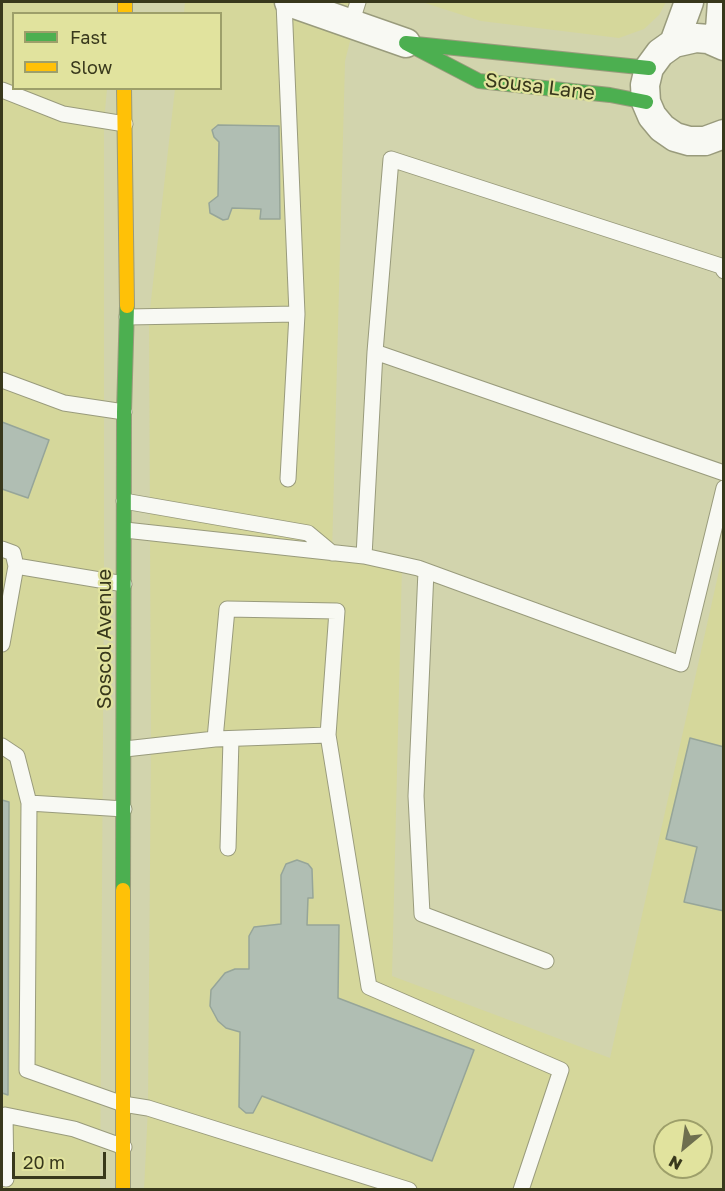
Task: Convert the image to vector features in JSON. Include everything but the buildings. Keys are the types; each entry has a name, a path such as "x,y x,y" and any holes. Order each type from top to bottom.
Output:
{"main road":[{"name":"Sousa Lane","path":"406,43 649,68"},
{"name":"Sousa Lane","path":"406,43 479,81 610,95 646,102"},
{"name":"Soscol Avenue","path":"123,1190 124,412 127,316 124,90"}],"street":[{"name":"Sousa Lane","path":"289,2 354,13 406,43"},
{"path":"674,43 689,2"},
{"path":"722,2 721,44 696,38 674,43 660,53 649,68 645,85 646,102 652,116 662,129 675,137 689,141 722,138"}],"lane":[{"path":"284,2 297,314 288,479"},
{"path":"2,90 63,114 125,124"},
{"path":"364,556 375,352 391,159 721,266 723,271"},
{"path":"127,316 297,314"},
{"path":"375,352 723,473"},
{"path":"2,380 64,404 124,412"},
{"path":"125,530 364,556 426,571 681,664 723,488"},
{"path":"124,501 308,533 332,553"},
{"path":"2,549 13,553 16,566 2,644"},
{"path":"16,566 124,584"},
{"path":"426,571 416,796 422,914 546,961"},
{"path":"214,740 227,609 337,611 328,735 369,987 561,1070 521,1190"},
{"path":"125,749 214,740 328,735"},
{"path":"228,848 231,739"},
{"path":"2,746 17,756 29,803 27,1070 123,1104 148,1108 409,1190"},
{"path":"29,803 124,809"},
{"path":"5,1182 5,1115 74,1129 124,1147"}],"shaded area":[{"path":"2,2 117,2 116,12 12,12 12,90 107,90 104,121 100,1189 2,1190"},
{"path":"185,2 360,2 345,61 332,553 402,565 392,976 610,1058 723,553 723,1189 144,1190 148,1108 151,745 149,318 175,90 222,90 222,12 184,12"},
{"path":"422,2 666,2 659,15 644,29 619,38 481,21"}],"traffic: fast":[{"path":"646,102 610,95 479,81 406,43 649,68"},
{"path":"123,890 124,412 127,306"}],"traffic: slow":[{"path":"125,2 125,12"},
{"path":"124,90 127,306"},
{"path":"123,890 123,1190"}]}
